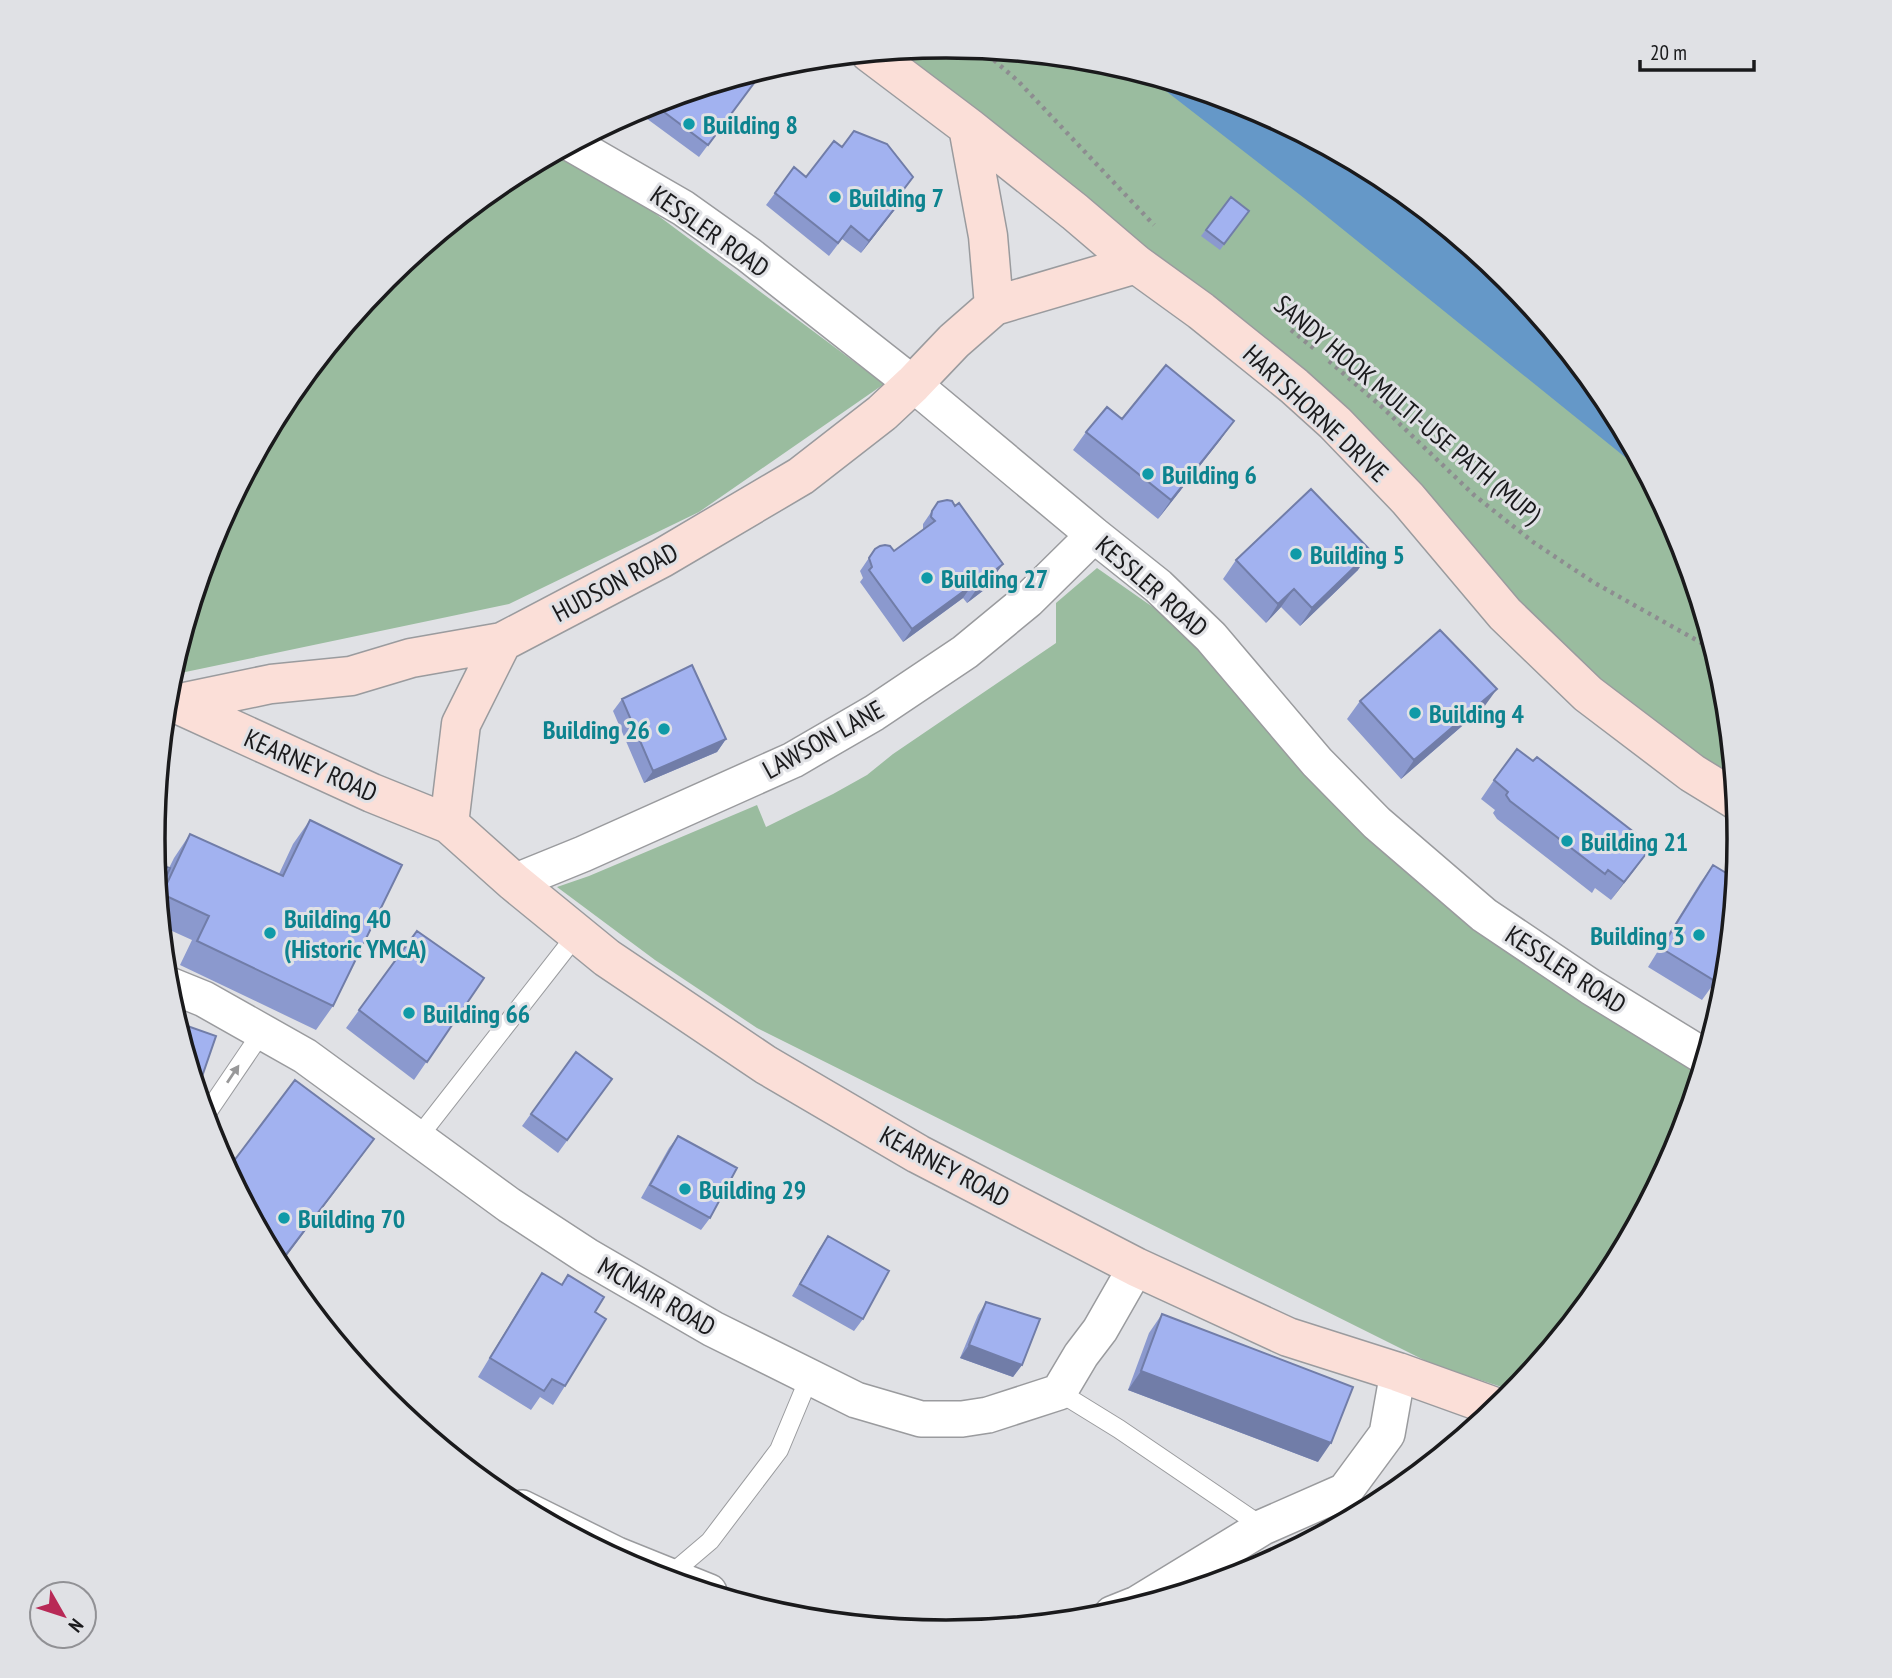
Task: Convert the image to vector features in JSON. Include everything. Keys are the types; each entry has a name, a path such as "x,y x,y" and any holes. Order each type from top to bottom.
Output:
{"street":[{"name":"HARTSHORNE DRIVE","path":"880,60 968,127 1136,264 1211,319 1294,386 1335,423 1408,499 1505,614 1588,694 1692,773 1726,794"},
{"path":"968,127 988,236 994,306"},
{"name":"KESSLER ROAD","path":"580,149 682,208 749,255 913,384 1158,586 1211,637 1317,762 1360,806 1484,915 1591,987 1698,1052"},
{"name":"HUDSON ROAD","path":"177,704 271,684 351,676 411,657 502,642 662,558 801,475 882,413 954,341 994,306 1136,264"},
{"name":"LAWSON LANE","path":"514,882 793,760 874,713 975,643 1028,600 1094,535"},
{"path":"449,824 461,724 502,642"},
{"name":"KEARNEY ROAD","path":"176,707 449,824 514,882 607,958 766,1065 918,1154 1136,1267 1288,1337 1485,1403"},
{"name":"MCNAIR ROAD","path":"180,989 204,999 305,1056 509,1205 587,1256 713,1329 856,1400 921,1419 962,1419 988,1415 1059,1392"},
{"path":"1059,1392 1081,1354 1100,1330 1136,1267"},
{"path":"1159,1591 1264,1527 1353,1502 1387,1434 1398,1372"}],"lane":[{"path":"417,1139 577,934"},
{"path":"212,1106 262,1032"},
{"path":"676,1572 710,1541 779,1450 809,1378"},
{"path":"1059,1392 1264,1527"}],"path":[{"path":"992,59 1018,81 1162,233"},
{"name":"SANDY HOOK MULTI-USE PATH (MUP)","path":"1290,330 1382,407 1474,495 1534,542 1593,583 1702,644"}],"green space":[{"path":"997,59 1048,64 1148,84 1197,99 1259,123 1586,392 1623,448 1647,493 1686,588 1712,687 1721,737 1726,796 1640,737 1330,409 881,60"},
{"path":"573,152 884,384 699,512 509,604 183,672 206,588 245,493 269,448 326,363 394,287 431,252 470,219 512,189"},
{"path":"1097,568 1157,610 1456,902 1694,1065 1668,1138 1623,1230 1566,1315 1502,1387 1434,1365 757,1028 655,960 557,887 757,805 766,827 867,775 893,754 1056,643 1056,603"}],"water":[{"path":"1163,89 1245,117 1292,138 1337,162 1422,219 1498,287 1533,324 1566,363 1596,405 1630,461 1304,198"}],"building":[{"path":"755,82 708,145 663,111"},
{"name":"Building 7","path":"854,131 887,144 913,177 901,193 905,195 869,241 851,226 838,243 775,193 794,167 806,177 834,141 842,147"},
{"path":"1231,197 1249,211 1224,244 1206,230"},
{"name":"Building 6","path":"1166,365 1234,421 1171,500 1086,432 1107,407 1122,419"},
{"name":"Building 5","path":"1311,489 1371,551 1312,608 1294,589 1278,604 1236,560"},
{"name":"Building 27","path":"952,501 955,506 959,503 1003,564 990,574 992,578 976,590 972,585 912,629 869,570 872,567 869,558 880,546 890,546 894,551 935,521 931,517 932,511 938,502"},
{"name":"Building 4","path":"1440,630 1497,689 1414,760 1360,701"},
{"name":"Building 26","path":"692,665 726,739 653,771 622,699"},
{"path":"1517,749 1533,761 1537,757 1635,833 1632,837 1649,850 1624,882 1608,870 1605,874 1510,801 1506,795 1508,792 1494,780"},
{"name":"Building 40 (Historic YMCA)","path":"310,820 402,865 333,1006 197,941 209,916 167,896 166,886 190,834 283,876"},
{"name":"Building 3","path":"1713,865 1726,873 1721,941 1714,980 1661,948"},
{"name":"Building 66","path":"417,931 484,978 427,1062 359,1010"},
{"path":"188,1026 216,1036 202,1077"},
{"path":"576,1052 612,1079 567,1140 531,1114"},
{"name":"Building 70","path":"295,1080 374,1139 285,1256 234,1161"},
{"name":"Building 29","path":"678,1136 737,1168 710,1218 650,1185"},
{"path":"828,1236 889,1271 863,1319 800,1284"},
{"path":"542,1273 562,1285 568,1275 604,1297 595,1312 606,1319 565,1386 552,1379 544,1391 490,1358"},
{"path":"986,1302 1040,1319 1022,1365 969,1345"},
{"path":"1162,1314 1353,1387 1331,1443 1141,1371"}],"place":[{"name":"Building 8","path":"689,124"},
{"name":"Building 7","path":"835,197"},
{"name":"Building 6","path":"1148,474"},
{"name":"Building 5","path":"1296,554"},
{"name":"Building 27","path":"927,578"},
{"name":"Building 4","path":"1415,713"},
{"name":"Building 26","path":"664,729"},
{"name":"Building 21","path":"1567,841"},
{"name":"Building 40 (Historic YMCA)","path":"270,933"},
{"name":"Building 3","path":"1699,935"},
{"name":"Building 66","path":"409,1013"},
{"name":"Building 29","path":"685,1189"},
{"name":"Building 70","path":"284,1218"}]}
